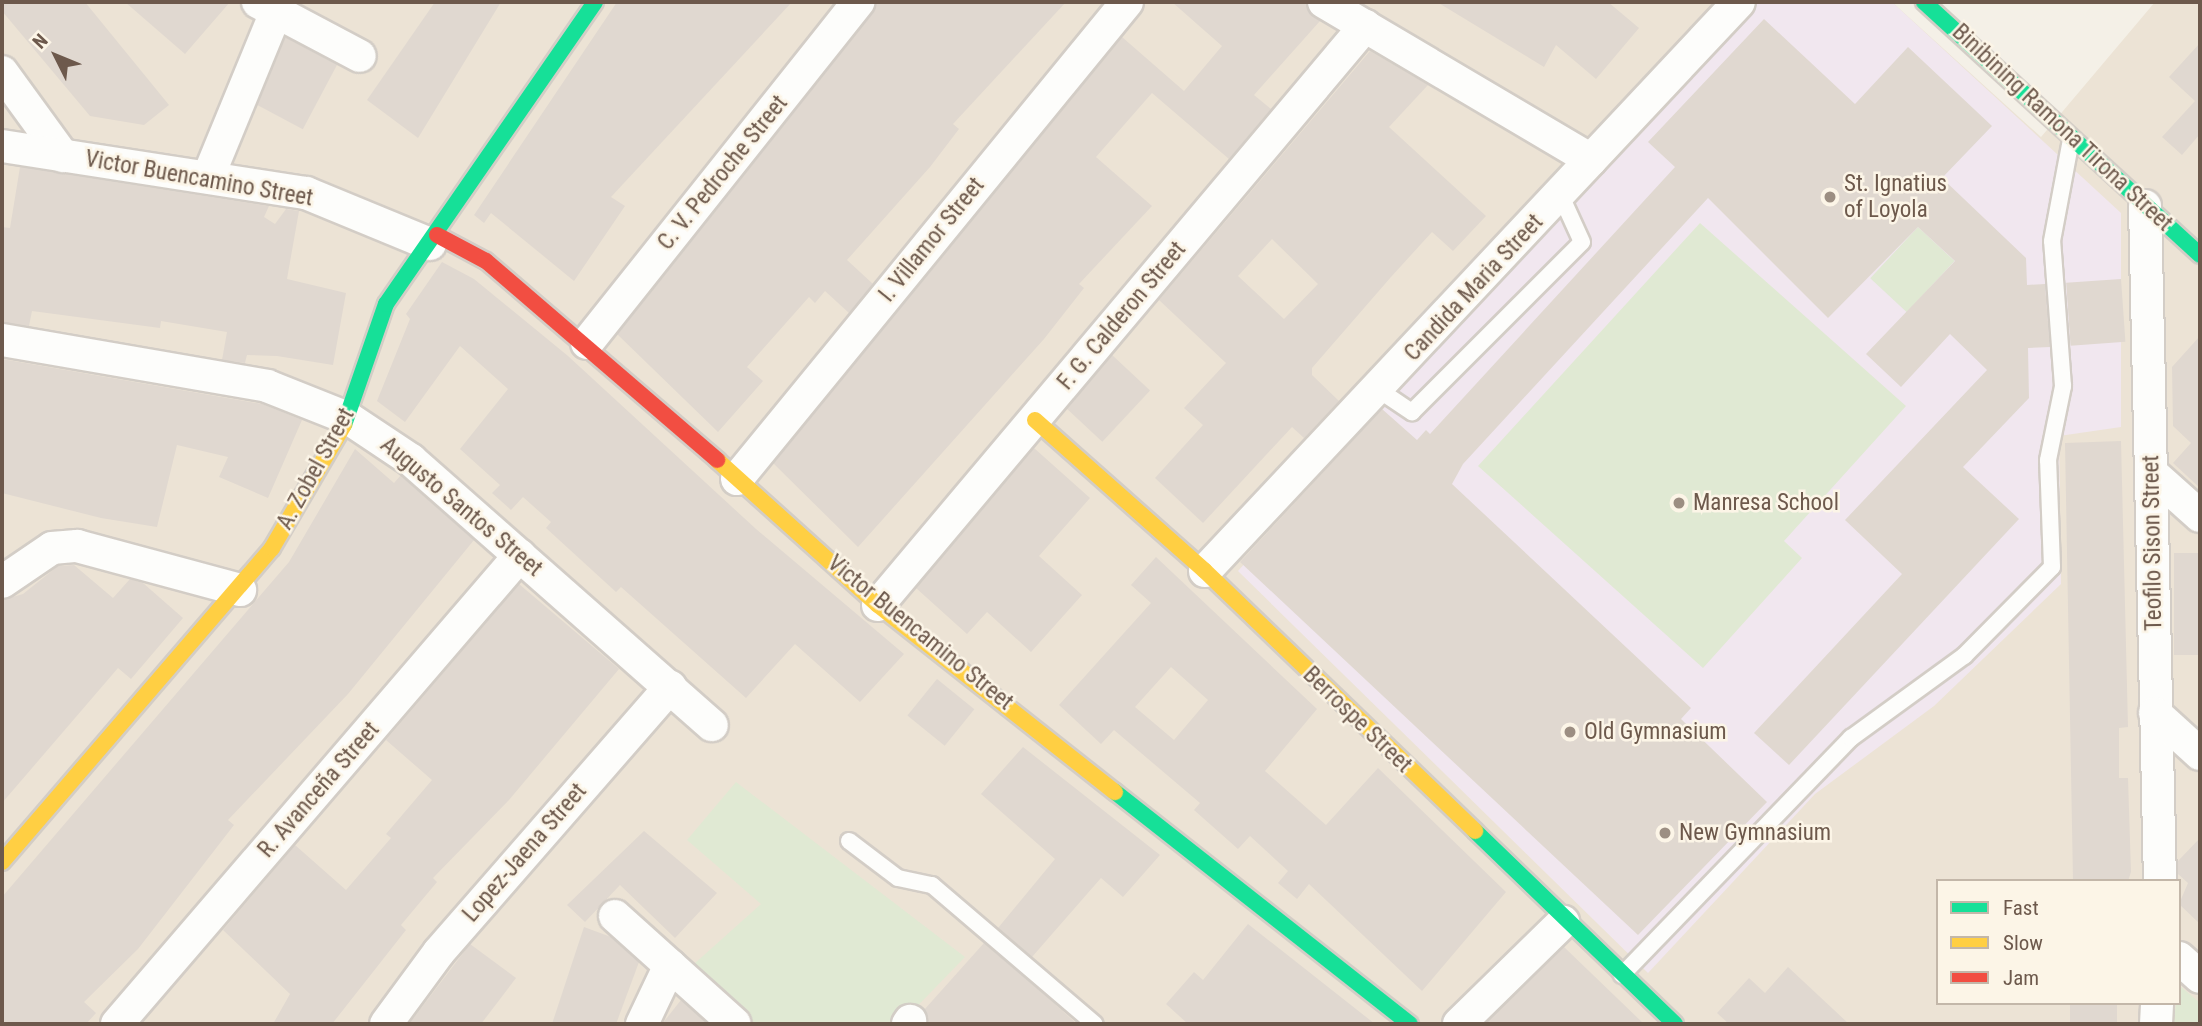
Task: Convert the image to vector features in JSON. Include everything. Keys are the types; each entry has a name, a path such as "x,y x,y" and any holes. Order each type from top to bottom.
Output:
{"street":[{"name":"A. Zobel Street","path":"2,862 240,590 348,418 386,304 434,240 595,2"},
{"name":"C. V. Pedroche Street","path":"587,343 858,2"},
{"name":"I. Villamor Street","path":"737,479 1127,2"},
{"path":"1324,2 1591,160"},
{"name":"Candida Maria Street","path":"1205,571 1379,390 1739,2"},
{"name":"Binibining Ramona Tirona Street","path":"1924,2 2200,255"},
{"path":"208,177 271,5 360,56"},
{"name":"F. G. Calderon Street","path":"878,604 1365,26"},
{"path":"2,72 63,156"},
{"name":"Victor Buencamino Street","path":"2,146 306,193 486,261 587,343 878,604 1410,1024"},
{"name":"Teofilo Sison Street","path":"2145,206 2160,879"},
{"name":"Augusto Santos Street","path":"2,340 267,386 348,418 411,460 712,725"},
{"name":"Berrospe Street","path":"1035,420 1205,571 1563,922 1675,1024"},
{"path":"2152,474 2200,516"},
{"path":"5,570 52,548 77,546 240,590"},
{"name":"R. Avanceña Street","path":"117,1024 520,555"},
{"name":"Lopez-Jaena Street","path":"386,1024 439,952 670,687"},
{"path":"2155,713 2200,754"},
{"path":"615,916 735,1024"},
{"path":"1459,1024 1563,922"},
{"path":"2181,960 2200,977"},
{"path":"642,1024 670,965"},
{"path":"2156,1024 2157,1005"}],"lane":[{"path":"1622,975 1851,738 1964,656 2052,567 2048,460 2063,386 2052,241 2071,138"},
{"path":"1379,390 1412,412 1582,242 1561,196"},
{"path":"849,841 898,878 932,885 1095,1024"}],"shaded area":[{"path":"2,2 1892,2 2041,137 2155,2 2200,2 2200,1024 2,1024"},
{"name":"Manresa School","path":"1747,2 1892,2 2121,213 2121,427 2059,436 2061,584 1934,706 1815,794 1648,973 1238,571"}],"green space":[{"path":"1700,223 1906,406 1784,541 1802,558 1703,668 1478,466"},
{"path":"1918,227 1955,261 1907,312 1870,278"},
{"path":"736,782 965,957 900,1024 741,1024 684,973 761,904 687,840"},
{"path":"2181,987 2200,1003 2200,1024 2173,1024 2176,1005 2181,1005"}],"building":[{"path":"2,2 85,2 169,105 144,125 90,116 2,11"},
{"path":"125,2 230,2 185,54"},
{"path":"435,2 501,2 418,138 367,100"},
{"path":"617,2 792,2 611,197 625,206 574,281 491,213 484,223 474,215"},
{"path":"876,2 1066,2 953,124 959,129 930,167 847,260 873,284 849,313 825,291 815,303 809,297 747,367 763,381 718,432 617,334"},
{"path":"1172,2 1306,2 1320,21 1254,95 1271,109 1229,159 1152,93 1096,157 1152,206 1079,284 1084,288 1044,339 858,547 773,463 1122,37 1184,91 1222,46"},
{"path":"1437,2 1608,2 1639,28 1596,79 1556,45 1544,67"},
{"path":"1764,19 1855,104 1908,47 1992,126 1942,178 2026,258 2027,285 2045,284 2050,347 2028,348 2029,398 1963,467 2019,519 1789,765 1754,733 1902,574 1845,520 1987,370 1950,334 1901,387 1866,354 1955,261 1918,227 1828,318 1708,198 1463,464 1452,484 1691,708 1681,719 1767,802 1638,935 1240,562 1382,409 1417,440 1426,430 1430,434 1675,167 1648,142"},
{"path":"285,37 337,65 303,129 251,101"},
{"path":"2200,43 2200,134 2182,155 2162,137 2195,101 2169,77"},
{"path":"1370,51 1428,85 1389,127 1486,216 1453,251 1432,232 1312,368 1312,375 1339,401 1304,438 1292,427 1203,523 1155,478 1203,425 1184,408 1226,363 1159,300","holes":["1272,239 1318,284 1284,319 1238,276"]},
{"path":"20,167 269,206 264,217 275,224 286,209 299,211 287,279 346,293 333,365 277,356 247,355 245,363 222,360 227,332 161,321 160,328 32,311 29,326 2,322 2,227 10,228"},
{"path":"442,262 474,279 568,356 756,529 904,654 860,702 795,644 746,698 621,587 616,592 546,528 551,522 523,497 511,510 492,493 500,485 460,449 508,389 460,346 405,422 377,401 410,319 406,314"},
{"path":"2121,279 2125,342 2071,346 2066,283"},
{"path":"2200,336 2200,488 2173,463 2191,443 2173,426 2172,367"},
{"path":"1112,355 1150,390 1102,442 1064,406"},
{"path":"2,359 262,404 302,420 268,498 219,477 228,457 177,445 157,527 101,518 2,493"},
{"path":"2121,441 2128,727 2119,728 2119,778 2128,778 2131,872 2129,879 2073,879 2065,443"},
{"path":"1034,448 1090,498 1039,556 1082,595 1031,652 987,612 967,634 916,588"},
{"path":"355,449 394,483 401,475 474,540 348,694 228,820 234,825 138,949 84,1002 96,1013 86,1024 2,1024 2,897 289,562"},
{"path":"2174,553 2200,553 2200,655 2174,655"},
{"path":"1156,557 1317,709 1265,771 1326,825 1378,768 1506,892 1422,991 1309,884 1297,899 1278,883 1288,871 1250,836 1238,849 1194,810 1200,803 1114,730 1101,744 1059,705 1151,603 1131,585","holes":["1171,667 1208,700 1174,740 1135,707"]},
{"path":"74,565 113,598 130,579 143,583 183,618 131,679 118,668 2,803 2,600 23,594 58,566"},
{"path":"519,584 619,669 509,800 433,878 437,882 401,925 406,930 332,1024 273,1024 290,994 223,930 295,845 346,890 391,838 386,834 432,780 386,740"},
{"path":"937,679 974,709 945,746 907,716"},
{"path":"1023,747 1160,855 1123,897 1101,878 1032,957 998,928 1055,859 981,794"},
{"path":"644,831 717,893 675,938 620,885 585,922 567,905"},
{"path":"2200,838 2200,924 2181,906 2188,883 2178,874 2178,861"},
{"path":"1248,924 1375,1024 1188,1024 1166,1004 1194,972 1203,980"},
{"path":"584,927 611,937 639,962 616,1024 552,1024"},
{"path":"984,943 1077,1024 928,1024 924,1010"},
{"path":"470,944 516,978 481,1024 409,1024"},
{"path":"1564,947 1644,1024 1485,1024"},
{"path":"1788,967 1849,1024 1729,1024 1717,1013 1749,978 1765,993"},
{"path":"681,1000 708,1024 662,1024"},
{"path":"2070,1005 2117,1005 2117,1024 2070,1024"}],"traffic: fast":[{"path":"344,425 386,304 595,2"},
{"path":"1924,2 2200,255"},
{"path":"1115,792 1410,1024"},
{"path":"1475,831 1675,1024"}],"traffic: slow":[{"path":"1035,420 1205,571 1475,831"},
{"path":"2,862 272,548 344,425"},
{"path":"717,460 878,605 1115,792"}],"traffic: jam":[{"path":"437,235 486,261 717,460"}],"place":[{"name":"St. Ignatius of Loyola","path":"1830,197"},
{"name":"Manresa School","path":"1679,503"},
{"name":"Old Gymnasium","path":"1570,732"},
{"name":"New Gymnasium","path":"1665,833"}]}
